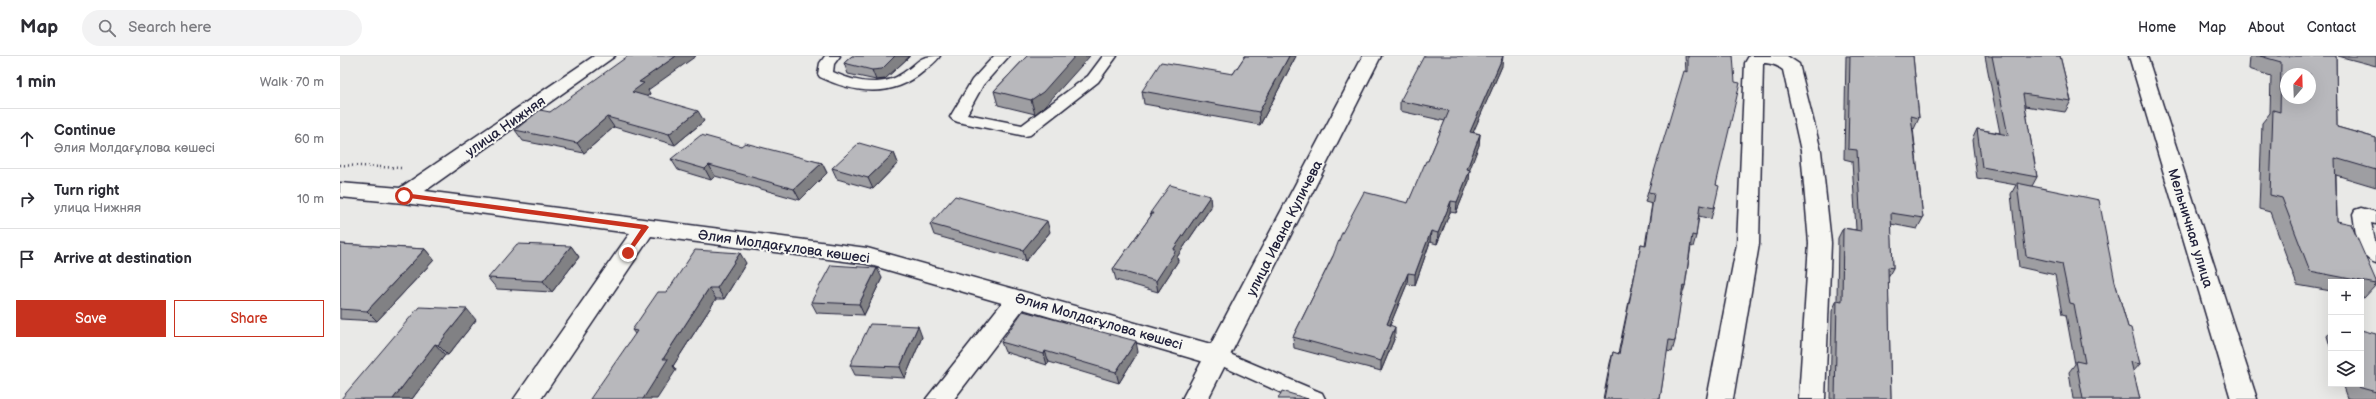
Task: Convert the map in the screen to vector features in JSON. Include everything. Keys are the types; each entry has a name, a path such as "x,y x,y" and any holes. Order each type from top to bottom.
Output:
{"street":[{"name":"улица Нижняя","path":"404,196 606,56"},
{"name":"улица Ивана Куличева","path":"1195,399 1372,56"},
{"path":"1720,399 1748,244 1752,169 1754,64 1757,58 1769,56 1786,61 1792,68 1811,151 1820,243 1812,399"},
{"name":"Мельничная улица","path":"2138,56 2244,399"},
{"name":"Әлия Молдағұлова көшесі","path":"340,190 404,196 868,256 1218,356"},
{"path":"527,399 646,227"},
{"path":"939,399 1019,298"}],"lane":[{"path":"833,56 827,63 825,74 837,80 872,88 896,83 933,56"},
{"path":"1002,56 977,83 958,117 1025,130 1092,79 1110,56"},
{"path":"2376,218 2361,214 2368,248 2376,257"},
{"path":"1218,356 1315,399"}],"building":[{"path":"628,56 676,56 639,82 644,83 632,92 698,111 669,134 607,117 577,143 515,130 540,110 550,112"},
{"path":"852,56 895,56 882,69 872,70 844,63"},
{"path":"1027,56 1075,56 1043,92 1031,100 994,91"},
{"path":"1245,56 1289,56 1259,112 1142,91 1161,62 1233,74"},
{"path":"1424,56 1503,56 1470,132 1480,134 1467,169 1470,170 1457,202 1451,201 1438,233 1431,231 1415,274 1408,273 1387,324 1395,327 1381,361 1293,337 1333,256 1341,235 1364,192 1408,203 1426,161 1428,161 1449,111 1400,101"},
{"path":"1688,56 1733,56 1735,82 1740,83 1716,185 1719,186 1714,208 1700,205 1696,236 1692,235 1675,341 1669,340 1660,399 1604,399 1613,352 1619,354 1641,244 1646,245 1654,193 1648,192 1684,71 1688,72"},
{"path":"1850,56 1913,56 1919,118 1911,116 1923,218 1891,213 1893,268 1888,267 1891,399 1835,399 1837,300 1842,301 1843,228 1861,231 1857,150 1848,149"},
{"path":"1992,56 2060,56 2071,101 2023,94 2037,177 1982,167 1977,129 2008,135"},
{"path":"2260,56 2336,56 2337,127 2376,138 2376,170 2335,158 2337,221 2351,224 2376,284 2364,282 2364,279 2351,279 2310,271 2282,198 2270,195 2273,110 2280,112 2280,104 2316,104 2316,68 2281,68 2281,62"},
{"path":"701,135 741,146 745,143 822,163 794,189 709,165 705,169 671,159"},
{"path":"859,143 894,153 868,178 832,168"},
{"path":"2017,183 2099,200 2115,282 2128,327 2131,328 2140,364 2131,362 2140,399 2083,399 2076,361 2085,363 2074,304 2070,303 2062,264 2026,256"},
{"path":"1170,185 1210,196 1173,250 1176,250 1156,281 1113,269 1153,213 1150,213"},
{"path":"955,196 1047,221 1023,250 930,224"},
{"path":"340,244 425,249 367,311 340,309"},
{"path":"517,244 571,246 543,281 488,278"},
{"path":"695,250 740,253 717,288 709,288 663,359 668,359 643,399 590,399 637,331 632,330 658,292 667,292"},
{"path":"831,265 877,268 859,304 811,302"},
{"path":"419,307 467,309 438,345 435,344 393,399 341,399"},
{"path":"1023,311 1136,341 1116,372 1045,351 1044,354 1001,342"},
{"path":"870,324 918,326 900,367 850,365"},
{"path":"2364,331 2376,334 2376,392 2358,387 2364,387"},
{"path":"1282,391 1308,399 1278,399"}],"route":[{"path":"404,196 646,227 628,253"}]}
